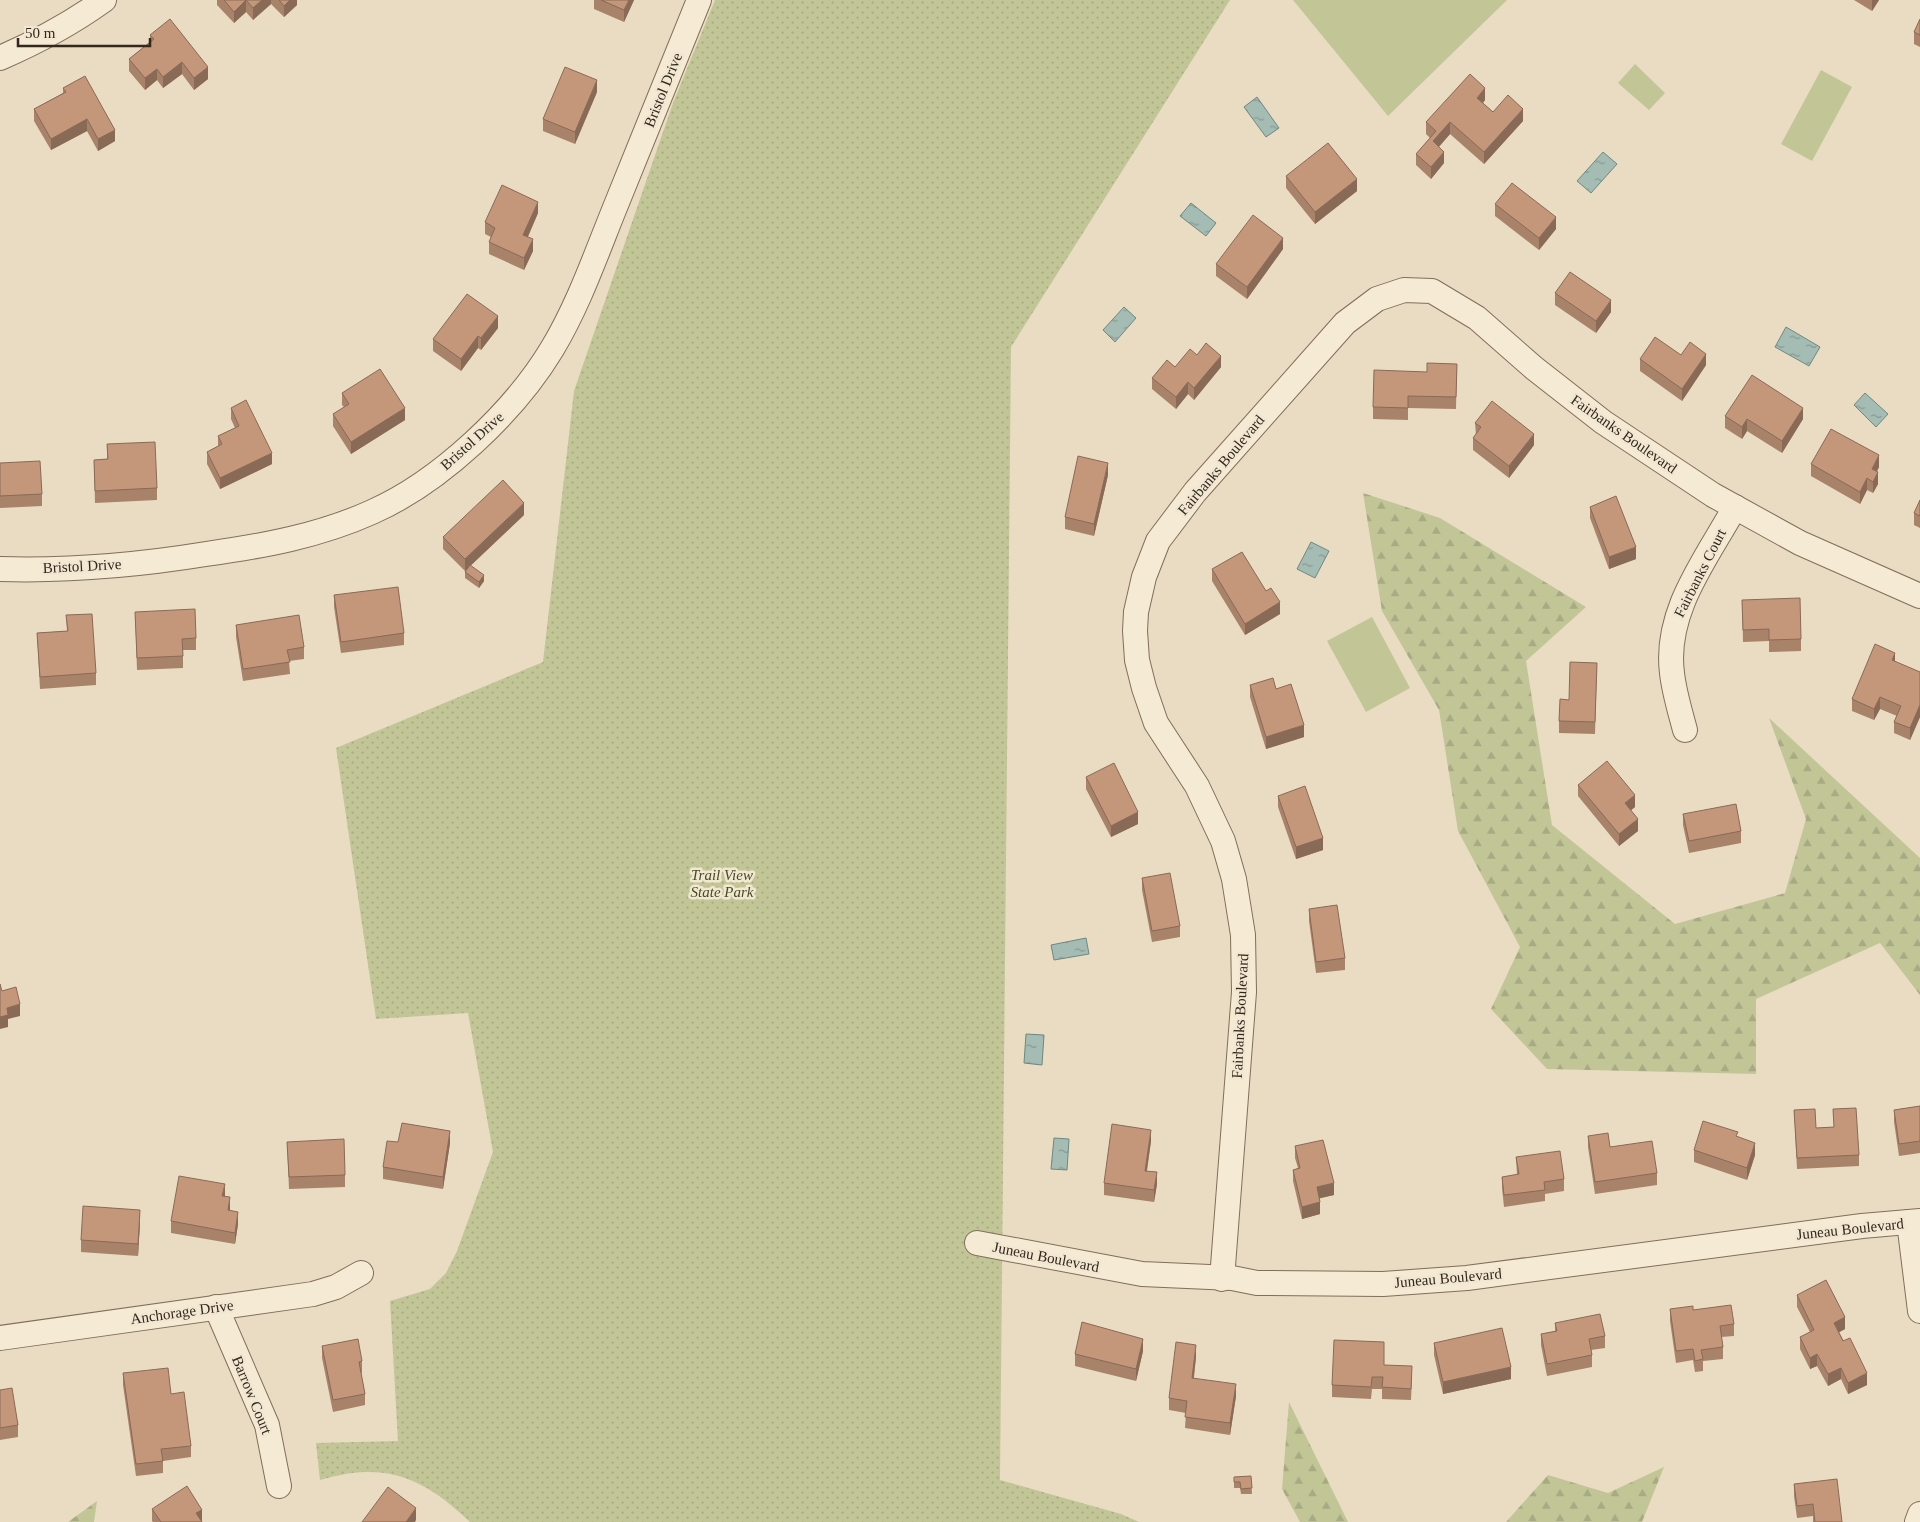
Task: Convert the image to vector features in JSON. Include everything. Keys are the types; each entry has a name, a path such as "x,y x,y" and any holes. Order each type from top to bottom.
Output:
{"street":[{"path":"0,58 28,46 82,16 104,0"},
{"name":"Bristol Drive","path":"0,569 81,567 161,561 245,549 317,533 373,512 426,481 485,432 517,399 553,348 587,277 699,0"},
{"name":"Fairbanks Boulevard","path":"1222,1279 1244,992 1243,935 1234,878 1223,841 1197,786 1156,723 1144,688 1138,660 1135,631 1136,612 1144,577 1158,541 1195,492 1344,323 1377,299 1404,290 1432,291 1478,318 1534,368 1603,422 1735,507 1800,543 1920,596"},
{"name":"Fairbanks Court","path":"1684,730 1672,674 1673,628 1679,608 1735,507"},
{"path":"1914,1222 1920,1311"},
{"name":"Juneau Boulevard","path":"976,1243 1142,1274 1232,1278 1257,1283 1336,1285 1467,1278 1862,1226 1914,1222"},
{"name":"Anchorage Drive","path":"0,1338 313,1294 336,1287 361,1274"},
{"name":"Barrow Court","path":"216,1307 267,1425 279,1486"},
{"path":"1917,1522 1920,1514"}],"green space":[{"name":"Trail View State Park","path":"715,0 1230,0 1011,347 1000,1480 1121,1514 1139,1522 470,1522 435,1493 418,1483 401,1477 383,1473 364,1472 343,1474 320,1480 316,1443 398,1441 390,1301 430,1289 446,1273 457,1251 493,1152 468,1013 376,1019 336,748 543,662 574,391 673,103"},
{"path":"1293,0 1507,0 1388,116"},
{"path":"1635,64 1665,93 1649,110 1618,83"},
{"path":"1821,70 1852,87 1812,161 1781,144"},
{"path":"1363,493 1440,518 1586,607 1526,661 1552,825 1675,924 1785,893 1806,819 1769,718 1920,858 1920,995 1880,943 1756,999 1756,1074 1547,1069 1491,1009 1520,947 1458,831 1439,710 1382,611"},
{"path":"1372,617 1410,688 1366,712 1327,641"},
{"path":"1289,1402 1348,1522 1300,1522 1282,1489"},
{"path":"1664,1467 1642,1522 1506,1522 1548,1475 1608,1493"},
{"path":"97,1501 94,1522 68,1522"}],"water":[{"path":"1257,97 1279,128 1266,137 1244,107"},
{"path":"1603,152 1617,164 1591,193 1577,181"},
{"path":"1191,203 1216,223 1206,236 1180,216"},
{"path":"1124,307 1136,318 1115,342 1103,330"},
{"path":"1786,327 1820,347 1809,366 1775,347"},
{"path":"1865,393 1888,414 1876,427 1854,405"},
{"path":"1311,542 1329,551 1315,578 1297,569"},
{"path":"1086,938 1089,954 1054,960 1051,945"},
{"path":"1026,1034 1044,1035 1042,1065 1024,1063"},
{"path":"1054,1138 1069,1139 1067,1170 1051,1169"}],"building":[{"path":"224,0 246,0 234,12"},
{"path":"246,0 262,0 253,8"},
{"path":"279,0 290,0 284,6"},
{"path":"601,0 629,0 624,10"},
{"path":"170,19 208,67 194,78 182,62 163,77 157,69 145,78 129,59 154,39 150,35"},
{"path":"1920,19 1920,35 1914,32"},
{"path":"565,67 597,80 575,132 543,119"},
{"path":"1470,74 1485,88 1477,98 1493,112 1508,95 1523,109 1484,152 1450,122 1433,141 1444,152 1431,167 1416,154 1436,131 1426,122"},
{"path":"85,76 115,130 98,139 87,119 51,139 34,109 66,92 63,88"},
{"path":"1328,143 1357,179 1315,212 1286,176"},
{"path":"1512,183 1556,217 1539,238 1495,204"},
{"path":"502,185 538,202 523,235 533,239 524,258 489,242 495,228 485,222"},
{"path":"1253,215 1283,238 1247,287 1216,264"},
{"path":"1570,272 1611,300 1596,321 1555,293"},
{"path":"467,294 498,316 481,338 478,336 461,359 433,339"},
{"path":"1655,337 1681,355 1690,342 1706,354 1682,389 1640,359"},
{"path":"1206,343 1221,356 1194,388 1188,382 1176,397 1152,378 1167,360 1175,367 1190,349 1197,355"},
{"path":"1427,363 1457,364 1456,397 1408,396 1408,408 1373,407 1374,370 1427,372"},
{"path":"380,369 405,408 351,442 333,414 349,404 342,393"},
{"path":"1752,375 1803,408 1782,441 1747,419 1742,427 1725,416"},
{"path":"246,400 272,453 220,478 207,452 222,444 218,436 239,426 231,408"},
{"path":"1492,401 1534,434 1509,466 1473,438 1481,427 1475,423"},
{"path":"1831,429 1879,455 1872,469 1878,472 1873,482 1867,478 1860,492 1811,464"},
{"path":"155,442 157,488 95,491 94,460 108,459 107,444"},
{"path":"1078,456 1108,463 1094,524 1065,517"},
{"path":"40,461 42,494 0,496 0,463"},
{"path":"503,480 524,503 465,559 443,537"},
{"path":"1616,496 1636,547 1609,557 1590,507"},
{"path":"1920,500 1920,516 1914,513"},
{"path":"1242,552 1266,591 1271,588 1280,602 1245,624 1212,569"},
{"path":"470,565 484,575 479,582 465,572"},
{"path":"398,587 404,633 341,642 334,595"},
{"path":"1800,598 1801,639 1769,640 1769,629 1743,630 1742,600"},
{"path":"195,609 196,638 182,639 183,656 137,658 135,612"},
{"path":"92,614 96,673 40,677 37,633 68,631 66,615"},
{"path":"299,615 304,647 287,650 290,662 243,669 236,625"},
{"path":"1875,644 1895,653 1892,660 1920,672 1920,705 1910,728 1894,722 1901,706 1880,697 1874,709 1852,699"},
{"path":"1570,662 1597,663 1595,722 1559,721 1560,699 1569,700"},
{"path":"1273,678 1276,689 1291,684 1304,725 1266,737 1250,685"},
{"path":"1607,761 1635,795 1625,803 1638,819 1619,834 1578,785"},
{"path":"1114,763 1138,812 1111,826 1086,777"},
{"path":"1305,786 1323,838 1296,847 1278,796"},
{"path":"1736,804 1741,831 1689,841 1683,814"},
{"path":"1170,873 1180,926 1152,931 1142,878"},
{"path":"1337,905 1345,958 1316,962 1309,909"},
{"path":"0,984 2,991 16,987 20,1004 7,1008 8,1015 0,1017"},
{"path":"1920,1106 1920,1141 1899,1144 1894,1110"},
{"path":"1856,1108 1859,1155 1797,1158 1794,1110 1815,1109 1816,1128 1834,1127 1833,1109"},
{"path":"1703,1121 1738,1132 1736,1136 1755,1143 1747,1168 1694,1150"},
{"path":"402,1123 450,1131 443,1177 383,1167 387,1141 398,1142"},
{"path":"1112,1124 1151,1130 1145,1171 1157,1172 1154,1190 1104,1183"},
{"path":"1608,1133 1610,1147 1652,1141 1657,1173 1595,1182 1588,1136"},
{"path":"344,1139 345,1175 289,1177 287,1142"},
{"path":"1323,1140 1334,1183 1317,1187 1320,1202 1302,1207 1293,1170 1300,1168 1295,1146"},
{"path":"1560,1151 1564,1179 1544,1182 1545,1190 1504,1195 1502,1177 1519,1174 1516,1157"},
{"path":"179,1176 225,1184 222,1196 230,1197 228,1210 238,1212 235,1233 171,1221"},
{"path":"83,1206 140,1210 138,1244 81,1240"},
{"path":"1826,1280 1845,1317 1834,1323 1843,1341 1850,1338 1867,1373 1848,1383 1841,1368 1828,1374 1817,1354 1810,1358 1800,1337 1814,1330 1797,1295"},
{"path":"1731,1305 1734,1324 1720,1326 1723,1347 1701,1350 1703,1359 1695,1361 1693,1349 1676,1351 1670,1309 1693,1306 1693,1310"},
{"path":"1600,1314 1605,1336 1589,1339 1592,1355 1547,1364 1541,1334 1557,1331 1555,1323"},
{"path":"1082,1322 1143,1339 1136,1369 1075,1354"},
{"path":"1502,1328 1511,1367 1443,1382 1434,1343"},
{"path":"358,1339 362,1361 359,1362 365,1394 333,1400 322,1346"},
{"path":"1334,1340 1384,1342 1384,1365 1412,1366 1411,1389 1382,1387 1383,1377 1372,1377 1371,1387 1332,1385"},
{"path":"1176,1342 1196,1345 1192,1378 1236,1384 1230,1423 1185,1417 1187,1401 1169,1398"},
{"path":"168,1368 171,1394 184,1392 191,1446 161,1449 163,1461 136,1464 123,1373"},
{"path":"12,1388 18,1425 0,1428 0,1390"},
{"path":"1251,1476 1252,1488 1241,1489 1240,1482 1234,1482 1234,1477"},
{"path":"1837,1479 1842,1522 1815,1522 1813,1504 1797,1506 1794,1484"},
{"path":"187,1486 202,1510 196,1513 202,1522 161,1522 152,1509"},
{"path":"388,1487 416,1508 406,1522 362,1522"}]}
